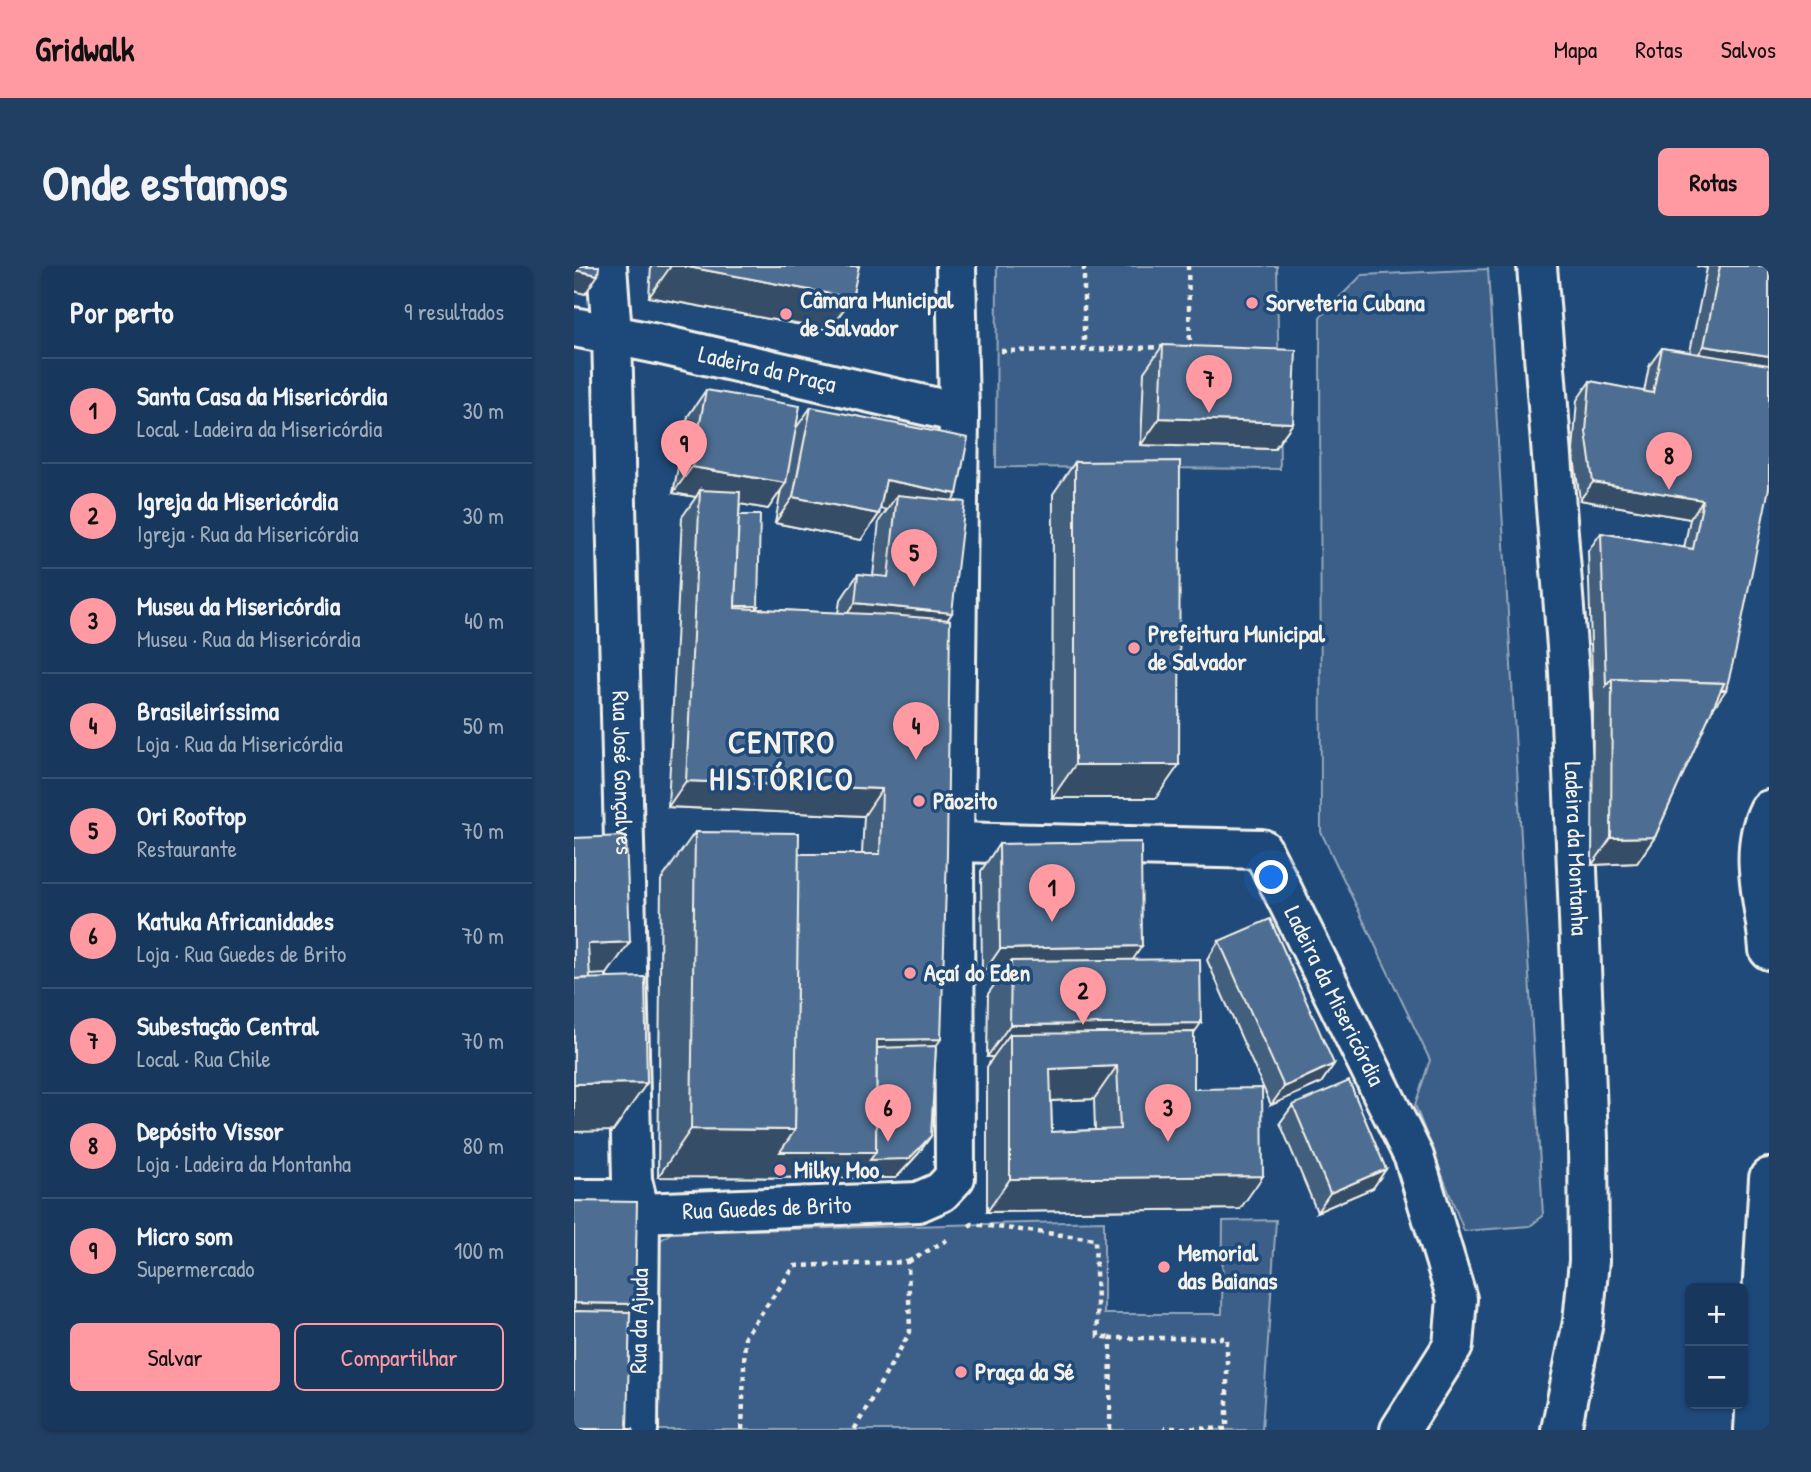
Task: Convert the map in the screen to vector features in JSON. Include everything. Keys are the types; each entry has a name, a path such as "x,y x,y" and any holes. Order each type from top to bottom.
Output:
{"street":[{"path":"607,266 612,334"},
{"path":"954,842 959,413 956,266"},
{"name":"Ladeira da Montanha","path":"1537,266 1569,672 1588,1139 1587,1273 1583,1322 1561,1430"},
{"name":"Ladeira da Praça","path":"574,327 959,413"},
{"name":"Rua José Gonçalves","path":"612,334 632,1180 640,1213"},
{"path":"1769,810 1763,821 1757,865 1769,950"},
{"name":"Rua Guedes de Brito","path":"574,1199 609,1199 640,1213 918,1202 941,1192 955,1177 954,842"},
{"name":"Ladeira da Misericórdia","path":"954,842 1262,849 1414,1157 1457,1299 1453,1346 1401,1430"},
{"path":"1754,1430 1769,1178"},
{"name":"Rua da Ajuda","path":"638,1430 640,1213"}],"path":[{"path":"1084,266 1084,350"},
{"path":"989,351 1189,347 1188,266"},
{"path":"961,1231 972,1224 1095,1238 1098,1336 1227,1338 1227,1429 1166,1430"},
{"path":"742,1430 745,1336 795,1266 908,1262 949,1238"},
{"path":"854,1430 911,1332 908,1262"},
{"path":"1110,1430 1111,1338"}],"shaded area":[{"path":"997,266 1277,266 1280,469 996,467"},
{"path":"1488,269 1543,1216 1530,1226 1464,1231 1415,1105 1430,1060 1321,832 1320,317 1362,275"},
{"name":"Praça da Sé","path":"1276,1220 1262,1430 655,1430 655,1254 660,1241 672,1232 1104,1221 1104,1314 1222,1314 1223,1221"}],"building":[{"path":"574,266 599,266 598,275 574,270"},
{"path":"683,266 859,266 852,298"},
{"path":"1720,266 1769,266 1769,356 1704,346"},
{"path":"1163,345 1296,350 1293,423 1160,418"},
{"path":"1662,348 1769,365 1769,488 1726,690 1721,690 1724,683 1612,679 1606,686 1601,533 1693,549 1703,500 1593,482 1586,432 1590,381 1653,393"},
{"path":"706,390 800,406 786,483 692,467"},
{"path":"811,407 968,438 957,494 886,480 879,514 793,497"},
{"path":"1180,461 1179,765 1075,765 1075,462"},
{"path":"700,490 740,492 735,608 950,620 941,1039 877,1040 876,1152 780,1152 795,1130 798,854 880,854 882,789 686,781"},
{"path":"897,495 965,502 952,613 855,603 858,574 888,577"},
{"path":"739,515 760,515 758,606 735,606"},
{"path":"1612,679 1724,683 1655,837 1611,838"},
{"path":"695,832 799,833 795,1130 691,1129"},
{"path":"626,836 630,942 588,944 590,978 574,979 574,838"},
{"path":"1141,842 1142,946 1000,949 999,844"},
{"path":"1270,919 1334,1064 1284,1087 1219,941"},
{"path":"1200,959 1201,1023 1010,1025 1011,961"},
{"path":"645,977 647,1083 574,1084 574,979"},
{"path":"1194,1032 1194,1089 1262,1088 1263,1176 1010,1179 1010,1034","holes":["1117,1066 1120,1129 1052,1132 1050,1069"]},
{"path":"936,1046 931,1136 909,1159 870,1160 876,1152 877,1048"},
{"path":"1349,1081 1386,1169 1330,1193 1293,1105"},
{"path":"574,1201 637,1202 635,1304 574,1303"},
{"path":"574,1311 630,1312 627,1429 574,1429"},
{"path":"633,1429 633,1430 574,1430"}],"place":[{"name":"Sorveteria Cubana","path":"1252,303"},
{"name":"Câmara Municipal de Salvador","path":"786,314"},
{"name":"Subestação Central","path":"1209,413"},
{"name":"Micro som","path":"684,478"},
{"name":"Depósito Vissor","path":"1669,490"},
{"name":"Ori Rooftop","path":"914,587"},
{"name":"Prefeitura Municipal de Salvador","path":"1134,648"},
{"name":"Brasileiríssima","path":"916,760"},
{"name":"Pãozito","path":"919,801"},
{"name":"Santa Casa da Misericórdia","path":"1052,922"},
{"name":"Açaí do Eden","path":"910,973"},
{"name":"Igreja da Misericórdia","path":"1083,1025"},
{"name":"Katuka Africanidades","path":"888,1142"},
{"name":"Museu da Misericórdia","path":"1168,1142"},
{"name":"Milky Moo","path":"780,1170"},
{"name":"Memorial das Baianas","path":"1164,1267"},
{"name":"Praça da Sé","path":"961,1372"}],"district":[{"name":"CENTRO HISTÓRICO","path":"782,760"}]}
